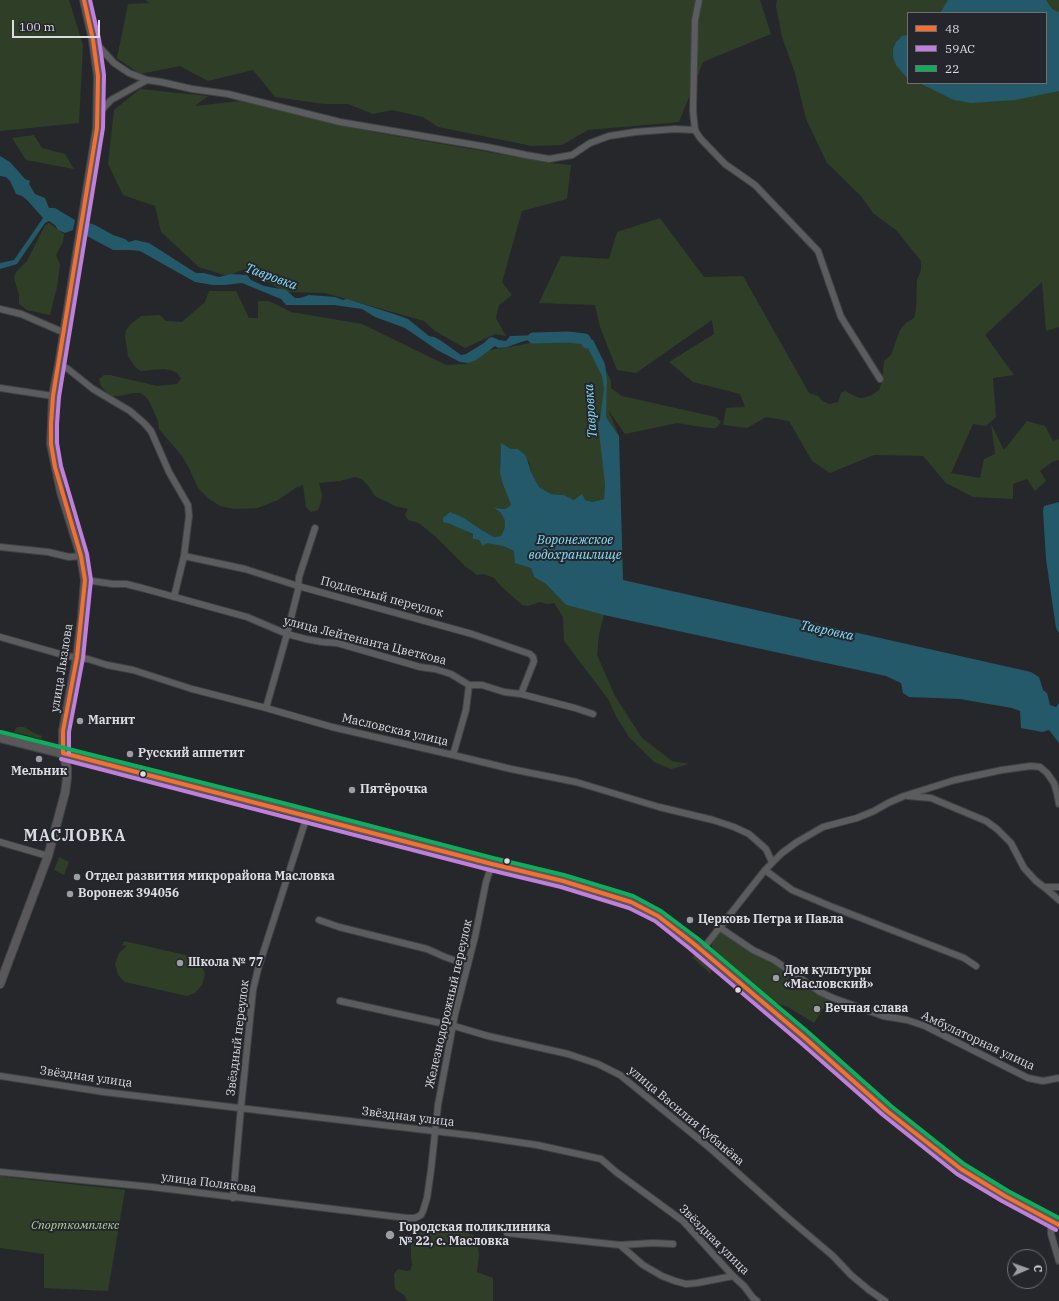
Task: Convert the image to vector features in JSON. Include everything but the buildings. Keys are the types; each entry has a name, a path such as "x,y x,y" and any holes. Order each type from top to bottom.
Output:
{"main road":[{"name":"улица Лызлова","path":"0,984 48,856 65,793 67,768 63,753 64,731 77,657 85,580 81,556 61,492 50,444 53,396 62,350 97,128 98,76 93,40 84,0"},
{"path":"0,738 492,864 563,880 630,902 658,916 702,950 886,1111 961,1170 1059,1225"}],"street":[{"path":"699,0 695,20 693,111 695,130 700,138 725,164 756,186 818,251 841,317 880,379"},
{"path":"93,40 114,63 129,73 146,80 228,94 340,122 549,158 572,155 590,143 609,136 635,132 676,129 695,130"},
{"path":"98,114 111,100 146,80"},
{"path":"0,309 21,314 64,333"},
{"path":"59,365 68,369 93,389 130,411 144,422 151,431 169,472 188,505 189,516 184,556 174,597"},
{"path":"0,396 2,388 53,396"},
{"path":"266,708 287,634 298,590 299,578 315,528"},
{"path":"0,547 48,552 69,557 81,556"},
{"name":"Подлесный переулок","path":"184,556 245,569 298,586 472,634 530,654 534,661 521,694"},
{"name":"улица Лейтенанта Цветкова","path":"85,580 113,584 126,584 247,618 287,634 322,642 337,643 406,663 435,669 451,674 469,685 482,685 504,692 521,694 593,714"},
{"name":"Масловская улица","path":"0,637 67,656 133,670 192,689 332,727 453,754 511,769 576,782 734,827 749,834 766,849 772,862"},
{"path":"453,754 466,710 469,685"},
{"path":"702,950 772,862 797,842 823,827 874,812 888,803 904,796 955,780 1002,770 1031,766 1040,767 1047,773 1054,783 1059,804"},
{"path":"904,796 931,798 986,821 997,829 1011,843 1024,868 1036,881 1059,900"},
{"name":"Звёздный переулок","path":"233,1198 250,1016 258,969 307,816"},
{"path":"0,842 48,856"},
{"name":"Железнодорожный переулок","path":"415,1218 421,1215 426,1198 431,1170 438,1105 454,1026 455,1014 476,937 486,882 492,864"},
{"path":"765,870 792,890 959,955 976,966"},
{"path":"1044,887 1059,886"},
{"path":"319,920 339,927 427,949 468,965"},
{"name":"Амбулаторная улица","path":"719,927 753,950 774,960 820,992 833,998 883,1016 907,1020 925,1026 1028,1078 1042,1081 1059,1078"},
{"name":"улица Василия Кубанёва","path":"340,1001 454,1026 488,1036 568,1054 598,1064 620,1075 711,1149 833,1256 851,1275 885,1301"},
{"name":"Звёздная улица","path":"0,1076 104,1092 364,1122 537,1145 601,1159 616,1172 683,1221 757,1301"},
{"name":"улица Полякова","path":"0,1172 152,1187 233,1198 415,1218"},
{"path":"1050,1221 1051,1234 1059,1261"},
{"path":"507,1233 620,1245 653,1243 673,1244"},
{"path":"620,1245 643,1265 662,1276 675,1281 686,1284 722,1280 733,1276"}],"green space":[{"path":"0,0 69,0 83,45 79,123 0,131"},
{"path":"145,0 760,0 771,34 703,62 679,122 588,130 562,145 532,146 438,127 423,117 392,110 373,114 348,104 324,104 275,97 253,70 208,81 180,66 140,74 117,58 128,4 150,3"},
{"path":"777,0 1059,0 1059,327 1046,331 1042,282 985,335 1014,375 993,378 996,417 986,426 973,424 951,473 980,478 984,459 995,454 991,424 1004,450 1027,421 1045,426 1053,441 1059,439 1059,460 1052,462 1040,471 1046,481 1035,491 1027,479 1013,484 1013,499 973,497 946,483 923,456 874,455 830,473 812,461 789,421 766,417 747,428 723,425 726,408 745,407 740,394 693,382 669,362 714,334 712,320 636,373 617,370 600,327 595,305 539,303 561,256 609,259 617,232 660,218 704,277 743,276 809,393 818,396 824,402 829,404 838,402 841,393 845,391 859,398 863,398 872,395 879,390 882,381 884,361 891,355 900,330 906,323 914,318 916,309 917,280 921,270 921,261 897,231 873,213 861,196 827,163 806,119 795,73 782,37 776,6"},
{"path":"140,89 208,96 195,106 240,101 373,132 551,163 571,165 567,199 522,211 502,282 512,295 499,305 496,318 506,336 495,334 465,348 435,331 424,321 325,293 285,292 245,269 227,276 199,267 161,232 155,206 123,195 108,164 114,110"},
{"path":"34,135 42,148 65,154 74,169 26,160 12,138"},
{"path":"49,223 64,234 63,242 56,255 60,265 57,287 50,315 27,310 19,304 19,295 14,278 16,272 27,261 45,225"},
{"path":"209,291 236,291 249,318 258,318 258,301 269,301 291,312 362,324 446,365 466,364 489,350 521,345 548,338 575,339 587,346 602,362 611,381 611,388 622,396 716,417 721,422 716,428 677,423 625,434 608,410 619,436 604,414 604,499 592,502 585,500 574,500 564,495 551,494 539,487 531,472 529,462 518,449 511,449 501,444 500,473 511,505 505,509 496,508 495,510 501,513 505,521 505,527 501,536 494,537 480,529 443,522 462,528 473,535 473,539 503,546 514,551 531,568 534,577 546,584 566,605 604,615 599,634 597,655 615,696 642,738 672,761 689,764 671,769 654,762 629,737 616,716 608,699 564,641 563,617 554,603 548,604 540,602 528,606 522,605 494,578 484,574 477,575 465,566 436,537 419,523 408,520 405,515 408,509 395,506 375,496 367,484 361,479 355,477 340,481 319,483 322,495 321,502 318,510 311,512 306,507 303,485 297,487 278,500 257,508 234,509 220,506 208,498 198,488 182,456 159,429 158,421 146,397 140,393 111,396 101,386 99,379 104,375 110,375 157,386 177,384 181,378 177,373 171,370 163,369 141,371 136,368 128,356 125,336 126,330 141,316 160,315 166,321 182,322 205,302"},
{"path":"17,727 24,727 42,736 41,739 14,732"},
{"path":"59,857 69,862 64,875 54,870"},
{"path":"720,930 772,961 830,999 814,1023 788,1007 772,1002 714,953 712,944"},
{"path":"124,941 207,960 205,965 201,964 205,974 202,985 195,993 187,996 125,982 118,975 115,964 119,953 127,946 122,945"},
{"path":"694,951 703,954 710,964 711,974 693,958"},
{"name":"Спорткомплекс","path":"0,1174 3,1174 5,1177 125,1190 108,1291 44,1288 44,1254 0,1248"},
{"path":"418,1222 447,1226 476,1236 479,1254 477,1272 493,1278 493,1301 407,1301 404,1295 395,1289 394,1274 398,1269 407,1271 411,1270 411,1230"}],"water":[{"path":"948,0 1046,0 1052,9 1059,12 1059,91 1015,100 971,103 954,100 921,84 1047,84 1047,12 941,12"},
{"path":"907,35 907,78 896,65 893,57 893,49 896,42 902,36"},
{"path":"0,156 10,162 25,179 30,181 29,184 35,194 45,198 49,208 55,208 75,220 73,230 65,233 58,230 55,225 49,221 45,223 17,264 0,269 0,263 14,260 43,218 28,201 22,196 16,194 10,181 6,177 0,176"},
{"name":"Воронежское водохранилище","path":"89,223 129,242 135,240 149,243 196,273 204,273 219,277 231,274 247,275 251,280 264,286 286,290 295,298 309,295 335,297 343,300 347,299 397,315 408,319 429,336 440,340 461,355 466,354 492,337 506,341 510,336 567,334 578,335 593,340 605,364 607,380 606,417 619,436 623,580 1031,672 1039,677 1043,690 1047,693 1050,705 1056,707 1059,703 1059,743 1049,730 1042,732 1021,728 1020,711 1012,708 960,699 909,697 903,693 901,683 886,676 604,615 566,605 546,584 534,577 531,568 515,563 514,551 503,546 487,543 483,546 479,540 473,539 473,534 443,522 443,518 450,512 464,518 494,537 501,536 505,527 505,521 501,513 495,508 505,509 511,505 500,473 501,443 511,449 518,449 526,456 531,472 539,487 551,494 564,495 574,500 582,494 585,500 592,502 604,499 605,484 598,423 600,420 604,389 602,376 587,346 575,338 543,338 524,341 507,347 498,348 495,346 476,360 468,363 460,362 437,350 405,328 375,317 362,309 334,305 286,305 281,299 242,283 213,285 195,282 140,251 113,250 87,236"},
{"path":"1059,502 1059,633 1056,628 1046,559 1043,511 1044,506"}],"waterway":[{"name":"Тавровка","path":"533,338 568,337 585,339 587,343"}],"transit line":[{"name":"48","path":"63,753 63,731 77,657 85,580 81,556 55,467 51,444 51,424 53,396 97,128 98,76 93,40 84,0"},
{"name":"59АС","path":"69,753 69,732 83,658 91,580 87,554 61,466 57,443 57,424 59,397 103,128 104,75 99,39 90,0"},
{"name":"22","path":"1,732 564,875 633,896 661,911 697,938 809,1033 891,1106 964,1164 1008,1191 1059,1218"},
{"name":"48","path":"63,753 563,881 631,902 658,916 693,943 805,1038 887,1111 961,1169 1005,1196 1059,1225"},
{"name":"59АС","path":"61,759 561,887 629,908 655,921 689,948 883,1115 957,1174 1002,1201 1056,1230"}],"place":[{"name":"Магнит","path":"80,721"},
{"name":"Русский аппетит","path":"130,754"},
{"name":"Мельник","path":"39,759"},
{"name":"Пятёрочка","path":"352,790"},
{"name":"Отдел развития микрорайона Масловка","path":"77,877"},
{"name":"Воронеж 394056","path":"70,894"},
{"name":"Церковь Петра и Павла","path":"690,920"},
{"name":"Школа № 77","path":"180,963"},
{"name":"Дом культуры «Масловский»","path":"776,978"},
{"name":"Вечная слава","path":"817,1009"},
{"name":"Городская поликлиника № 22, с. Масловка","path":"390,1235"}],"district":[{"name":"МАСЛОВКА","path":"75,836"}]}
